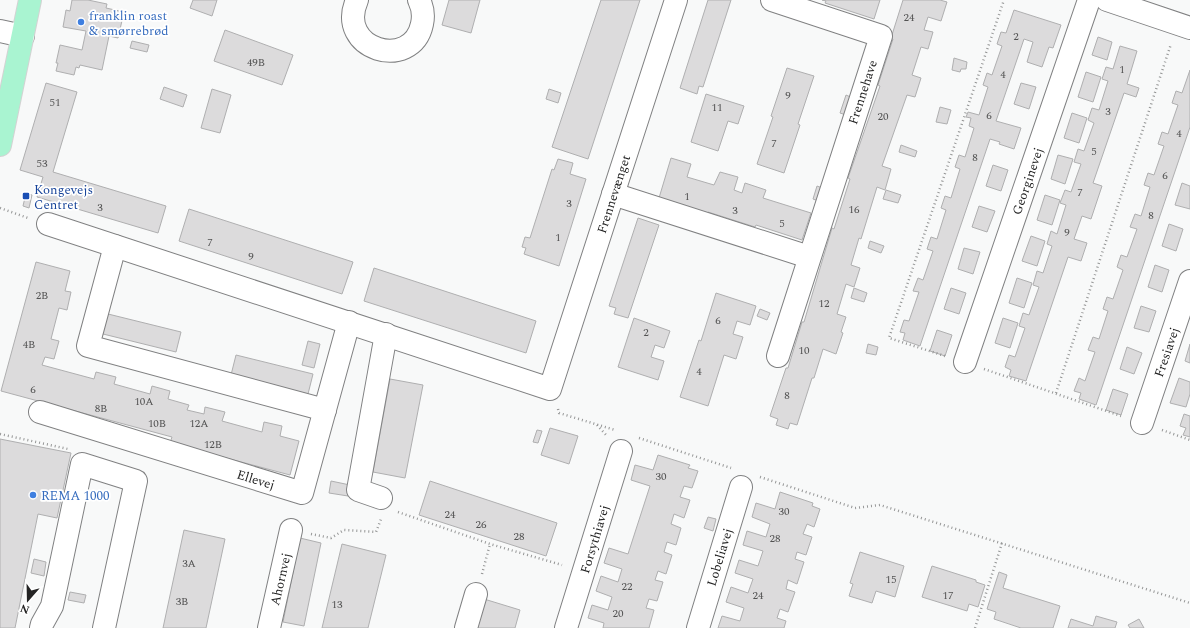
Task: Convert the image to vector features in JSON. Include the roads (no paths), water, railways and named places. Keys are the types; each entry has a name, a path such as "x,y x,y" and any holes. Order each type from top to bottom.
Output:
{"main road":[{"path":"0,145 30,0"}],"street":[{"path":"356,2 353,18 355,29 362,40 371,47 382,51 394,51 406,47 415,39 421,29 424,17 420,0"},
{"name":"Frennevænget","path":"386,334 550,389 676,0"},
{"name":"Frennehave","path":"772,0 881,36 778,356"},
{"name":"Georginevej","path":"965,362 1089,0"},
{"path":"1107,0 1157,8 1184,26"},
{"path":"0,31 23,36"},
{"path":"613,194 809,257"},
{"path":"48,224 386,334 358,490 383,503"},
{"path":"115,246 88,346 325,410"},
{"name":"Fresiavej","path":"1142,423 1190,281"},
{"name":"Ellevej","path":"40,412 302,493 349,322"},
{"name":"Forsythiavej","path":"566,628 625,440"},
{"path":"48,627 82,464 136,482 104,628"},
{"name":"Lobeliavej","path":"698,628 744,477"},
{"name":"Ahornvej","path":"269,628 291,530"},
{"path":"466,628 476,594"}],"place":[{"name":"franklin roast & smørrebrød","path":"81,22"},
{"name":"Kongevejs Centret","path":"26,196"},
{"name":"REMA 1000","path":"33,495"}]}
